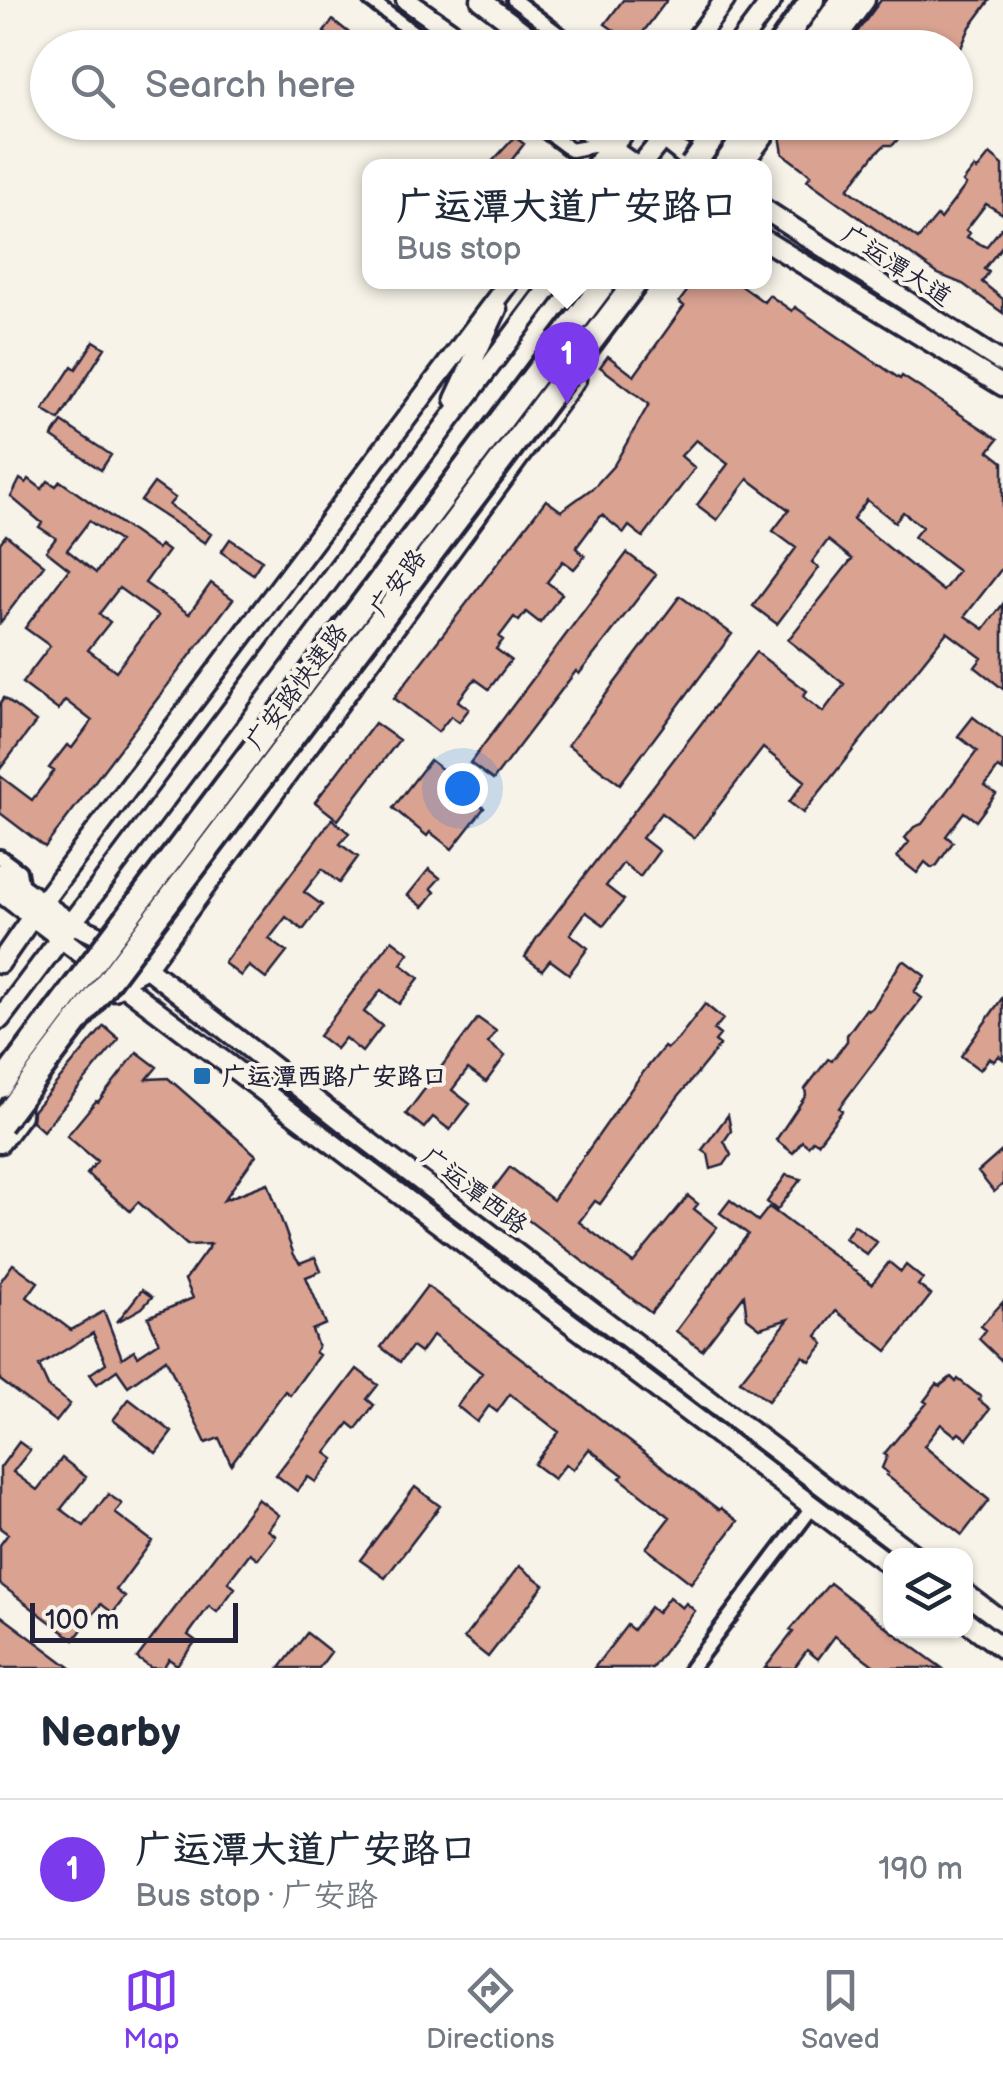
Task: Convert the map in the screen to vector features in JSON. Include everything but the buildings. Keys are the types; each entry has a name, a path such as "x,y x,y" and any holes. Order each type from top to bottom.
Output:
{"highway":[{"path":"791,30 812,0"},
{"path":"822,30 844,0"},
{"name":"广安路快速路","path":"0,1086 600,289"},
{"name":"广安路快速路","path":"0,1124 631,289"}],"main road":[{"path":"406,0 450,30"},
{"path":"481,0 520,30"},
{"path":"703,30 725,0"},
{"path":"750,30 772,0"},
{"path":"779,30 801,0"},
{"path":"843,30 864,0"},
{"path":"598,140 627,159"},
{"path":"599,159 612,140"},
{"path":"644,159 662,140"},
{"path":"666,140 684,159"},
{"name":"广运潭大道","path":"772,215 1003,363"},
{"name":"广运潭大道","path":"772,245 1003,386"},
{"path":"0,963 504,289"},
{"path":"441,431 506,289"},
{"path":"0,1019 548,289"},
{"path":"0,1098 592,289"},
{"name":"广安路","path":"0,1142 120,982 146,968 643,289"},
{"name":"广运潭西路","path":"0,873 9,897 37,910 65,930 98,966 883,1559"},
{"name":"广运潭西路","path":"65,930 115,944 366,1140 904,1548"},
{"path":"973,1599 1003,1622"},
{"path":"973,1626 1003,1649"}],"street":[{"path":"370,0 409,30"},
{"path":"514,0 553,30"},
{"path":"404,26 443,25"},
{"path":"558,140 571,150 606,146"},
{"path":"0,856 19,871 9,897"},
{"path":"691,1668 813,1506"}],"place":[{"name":"广运潭大道广安路口","path":"567,404"},
{"name":"广运潭西路广安路口","path":"202,1076"}]}
